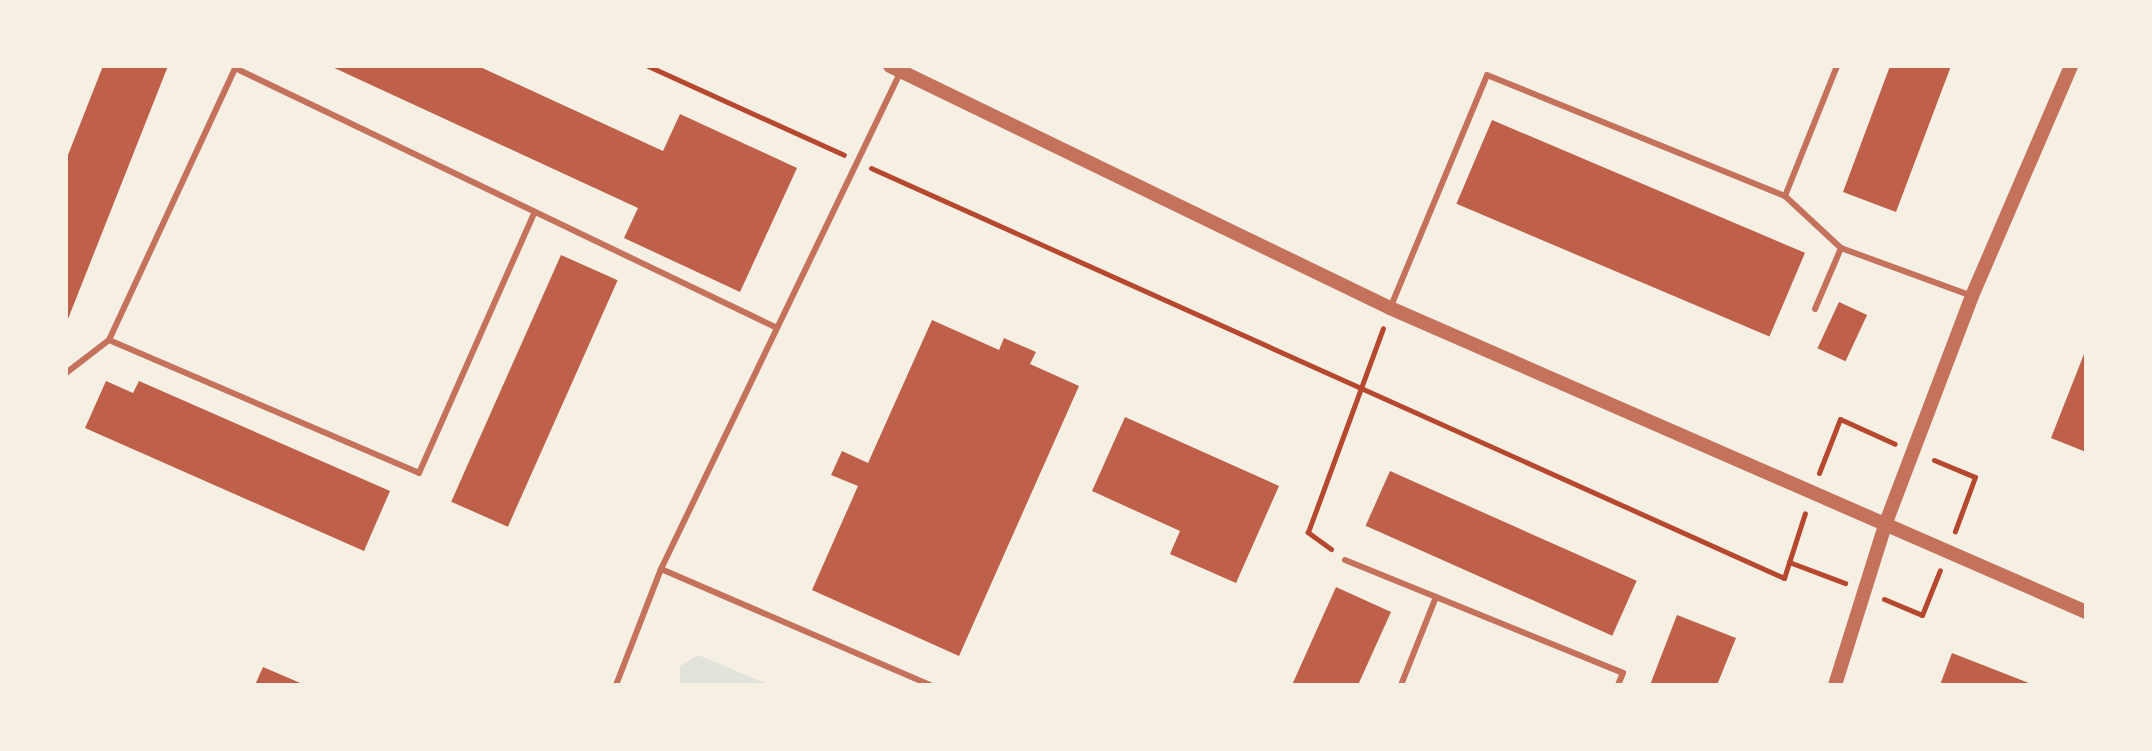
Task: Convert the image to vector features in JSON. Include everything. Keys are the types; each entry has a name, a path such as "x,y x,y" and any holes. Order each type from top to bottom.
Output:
{"street":[{"path":"1835,685 1885,525 1972,296 2071,66"},
{"path":"895,68 1390,308 1885,525 2084,606"}],"lane":[{"path":"1785,196 1837,66"},
{"path":"66,373 109,340 235,68 775,327"},
{"path":"616,685 661,569 856,161 895,68"},
{"path":"1390,308 1487,75 1785,196 1841,248 1972,296"},
{"path":"109,340 419,473 534,213"},
{"path":"1815,309 1841,248"},
{"path":"1345,560 1623,673 1618,685"},
{"path":"661,569 930,685"},
{"path":"1401,685 1436,597"}],"path":[{"path":"648,66 1784,578 1789,562"},
{"path":"1345,560 1308,532 1390,308"}],"shaded area":[{"path":"698,655 770,685 680,685 680,666"}],"building":[{"path":"103,66 168,66 66,324 66,160"},
{"path":"330,66 478,66 663,151 680,114 797,168 740,292 624,238 638,208"},
{"path":"1890,66 1951,66 1896,212 1843,192"},
{"path":"1492,120 1805,253 1769,337 1456,204"},
{"path":"561,255 618,280 508,527 451,502"},
{"path":"1839,302 1867,315 1846,361 1817,348"},
{"path":"932,320 999,350 1004,338 1036,352 1030,364 1079,386 959,656 812,590 858,486 831,475 842,451 868,463"},
{"path":"2086,349 2086,452 2051,438"},
{"path":"106,381 133,393 139,381 390,491 364,551 85,428"},
{"path":"1125,417 1279,486 1236,583 1170,554 1180,531 1092,491"},
{"path":"1390,471 1637,581 1612,636 1366,526"},
{"path":"1336,587 1391,612 1358,685 1292,685"},
{"path":"1677,615 1736,638 1717,685 1650,685"},
{"path":"1952,653 2034,685 1940,685"},
{"path":"263,667 305,685 255,685"}]}
